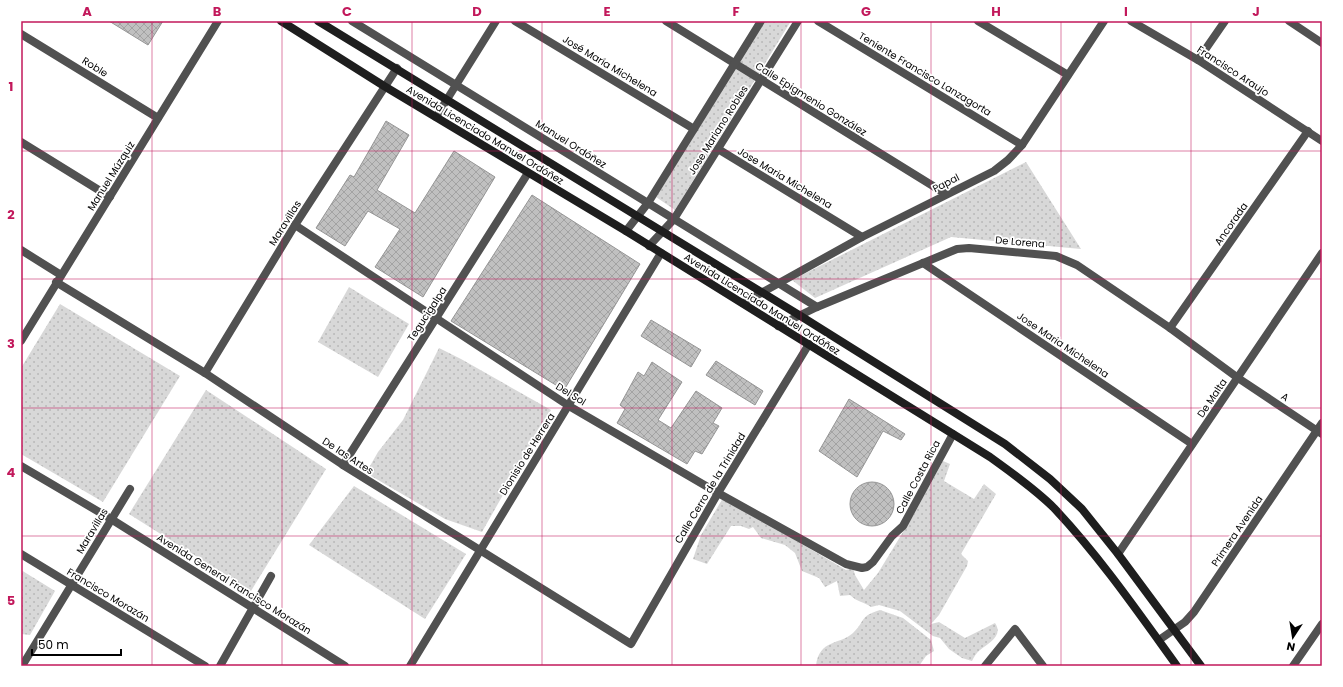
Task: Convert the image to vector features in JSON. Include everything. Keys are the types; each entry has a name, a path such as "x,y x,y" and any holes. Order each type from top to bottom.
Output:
{"main road":[{"name":"Avenida Licenciado Manuel Ordóñez","path":"281,21 384,86 626,231 990,457 1028,485 1053,508 1086,545 1159,640 1177,666"},
{"name":"Avenida Licenciado Manuel Ordóñez","path":"318,21 663,231 1005,444 1050,479 1082,510 1118,554 1202,666"}],"street":[{"name":"Manuel Múzquiz","path":"21,341 218,21"},
{"name":"Manuel Ordóñez","path":"352,21 457,84 817,307"},
{"path":"436,117 496,21"},
{"name":"José María Michelena","path":"515,21 694,129"},
{"name":"Calle Epigmenio González","path":"666,21 946,194"},
{"name":"Jose Mariano Robles","path":"626,231 648,203 761,21"},
{"name":"Jose Mariano Robles","path":"649,246 674,219 798,21"},
{"name":"Teniente Francisco Lanzagorta","path":"818,21 1022,145"},
{"path":"978,21 1068,75"},
{"name":"Papal","path":"743,303 862,237 994,171 1008,160 1022,145 1104,21"},
{"name":"Francisco Araujo","path":"1131,21 1198,60 1322,141"},
{"path":"1198,60 1225,21"},
{"path":"1289,21 1322,43"},
{"name":"Roble","path":"21,34 158,118"},
{"name":"Maravillas","path":"204,373 295,225 396,68"},
{"name":"Ancorada","path":"1170,328 1308,131"},
{"path":"21,142 110,197"},
{"name":"Jose Maria Michelena","path":"718,149 862,237"},
{"name":"Tegucigalpa","path":"343,465 528,173"},
{"name":"Del Sol","path":"295,225 569,406 718,494 846,564"},
{"name":"De Lorena","path":"778,326 817,307 957,249 969,248 1056,256 1078,265 1170,328 1238,378"},
{"path":"21,250 61,275"},
{"name":"Dionisio de Herrera","path":"410,666 479,550 569,406 661,253"},
{"name":"De Malta","path":"1118,554 1322,253"},
{"name":"Jose Maria Michelena","path":"923,263 1192,444"},
{"name":"De las Artes","path":"56,282 204,373 343,465 631,644"},
{"name":"Calle Cerro de la Trinidad","path":"631,644 718,494 809,344"},
{"name":"A","path":"1238,378 1320,432"},
{"name":"Primera Avenida","path":"1159,640 1186,622 1194,612 1320,432 1322,423"},
{"name":"Calle Costa Rica","path":"846,564 862,568 867,567 873,562 892,536 903,526 953,434"},
{"path":"21,466 111,519"},
{"name":"Maravillas","path":"22,666 24,654 72,586 130,489"},
{"name":"Avenida General Francisco Morazán","path":"111,519 345,666"},
{"name":"Francisco Morazán","path":"21,554 205,666"},
{"path":"220,666 271,576"},
{"path":"1293,666 1322,624"},
{"path":"985,666 1015,629 1043,666"}],"shaded area":[{"path":"764,21 791,21 675,210 656,197"},
{"path":"1026,162 1081,249 951,237 815,298 792,280"},
{"path":"349,287 409,324 378,377 318,342"},
{"path":"60,304 180,376 103,502 21,454 21,368"},
{"path":"439,348 551,410 482,532 445,519 366,473 378,452 403,420"},
{"path":"206,390 326,469 251,591 129,514"},
{"path":"943,461 950,464 944,481 974,499 984,484 996,494 961,554 968,561 967,566 939,615 931,624 939,622 965,638 995,623 998,632 994,639 977,652 972,661 962,658 949,649 940,638 933,636 900,611 879,605 871,607 850,595 840,596 837,581 825,587 819,578 802,571 795,553 785,545 761,538 753,527 749,529 741,526 731,526 707,564 693,559 701,535 723,498 846,570 853,568 855,575 864,590 878,573 914,514"},
{"path":"354,486 466,554 425,619 309,545"},
{"path":"21,570 55,591 30,635 21,634"},
{"path":"880,610 903,618 931,640 934,651 926,656 919,666 816,666 821,651 831,644 848,637 857,629 865,617"}],"building":[{"path":"109,21 163,21 148,45"},
{"path":"386,121 409,135 377,190 415,213 454,151 495,177 423,297 375,267 400,229 368,211 345,246 316,228 350,175 354,177"},
{"path":"532,195 640,264 564,390 451,321"},
{"path":"651,320 701,350 691,367 641,336"},
{"path":"716,361 763,391 755,405 706,375"},
{"path":"652,362 682,382 658,420 671,428 696,391 722,408 713,423 719,426 702,454 695,451 687,464 617,423 625,409 620,405 638,372 644,376"},
{"path":"849,399 905,434 901,440 883,431 857,477 819,451"},
{"path":"872,482 884,486 890,492 894,504 890,516 884,522 872,526 860,522 854,516 850,504 854,492 860,486"}]}
